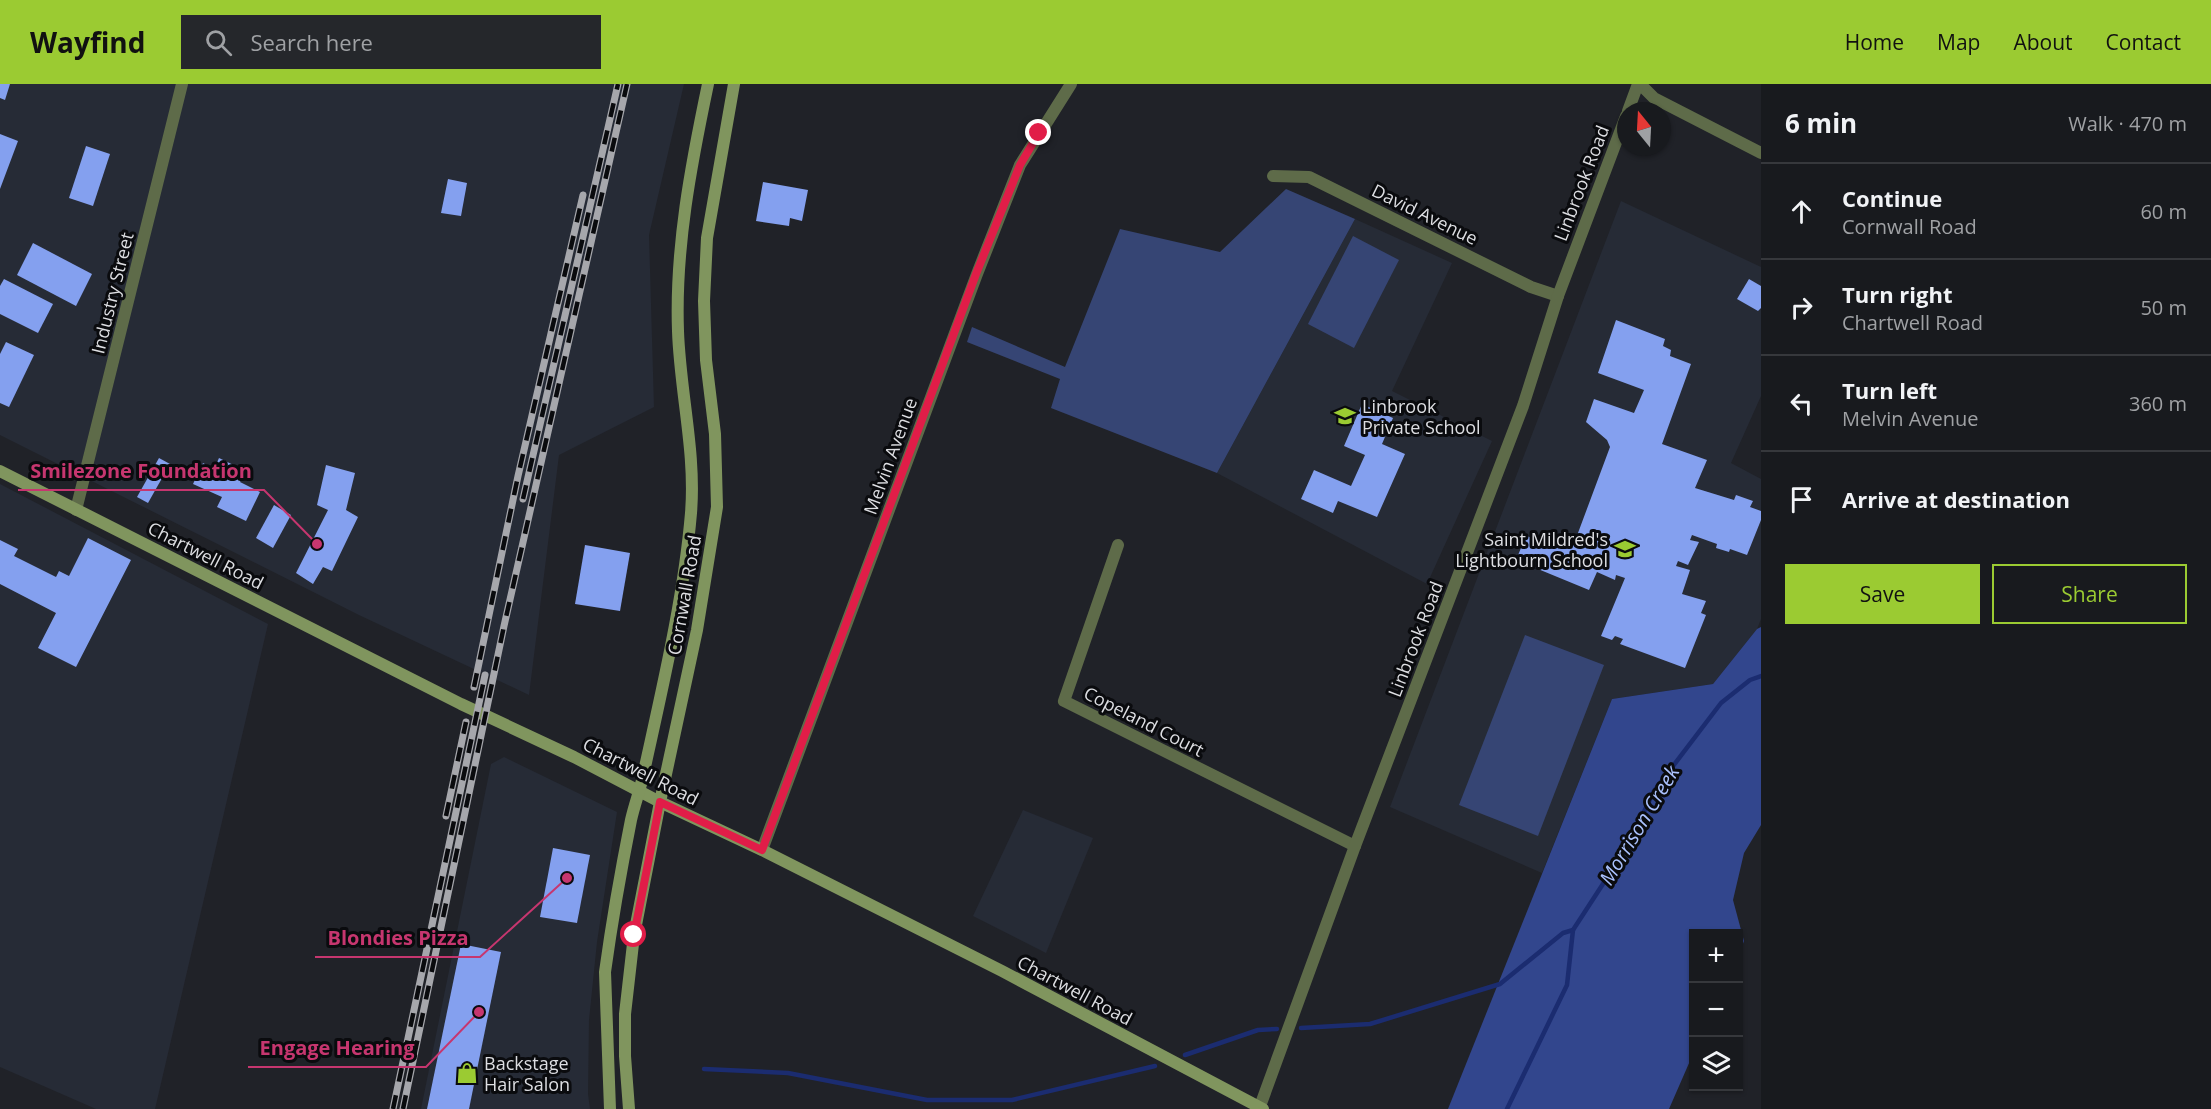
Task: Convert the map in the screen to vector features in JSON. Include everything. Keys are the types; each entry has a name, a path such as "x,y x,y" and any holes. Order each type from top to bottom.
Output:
{"main road":[{"name":"Cornwall Road","path":"610,1109 605,972 632,817 687,557 691,510 690,464 678,333 678,289 681,232 708,84"},
{"name":"Cornwall Road","path":"629,1109 625,1056 627,994 634,935 697,630 717,507 715,434 706,360 704,301 707,238 734,84"},
{"name":"Chartwell Road","path":"0,471 461,704 584,762 639,792 762,850 1002,971 1261,1108"}],"street":[{"name":"Industry Street","path":"76,510 182,84"},
{"name":"Melvin Avenue","path":"762,850 976,274 1020,165 1071,84"},
{"name":"Linbrook Road","path":"1632,102 1639,84"},
{"path":"1639,84 1654,98 1761,153"},
{"name":"Linbrook Road","path":"1261,1108 1355,846 1523,406 1558,296 1617,140"},
{"name":"David Avenue","path":"1273,176 1309,177 1531,287 1558,296"},
{"name":"Copeland Court","path":"1118,545 1064,701 1355,846"}],"shaded area":[{"path":"0,84 684,84 649,235 654,407 559,455 529,695 359,615 0,435"},
{"path":"1286,189 1355,219 1217,473 1051,408 1060,379 967,342 972,327 1065,367 1120,229 1220,252"},
{"name":"Saint Mildred's Lightbourn School","path":"1621,201 1761,267 1761,396 1731,463 1761,479 1761,619 1757,629 1713,684 1612,699 1542,873 1390,807"},
{"name":"Linbrook Private School","path":"1355,219 1452,263 1392,391 1492,441 1427,584 1217,473"},
{"path":"1353,236 1399,260 1354,348 1308,324"},
{"path":"0,484 268,624 155,1109 96,1109 0,1067"},
{"path":"1761,627 1761,825 1744,853 1733,900 1741,929 1689,929 1689,1063 1669,1109 1448,1109 1612,699 1713,684"},
{"path":"1525,635 1604,665 1538,836 1459,805"},
{"path":"504,757 617,812 597,942 589,1020 588,1094 590,1109 421,1109 491,764"},
{"path":"1023,810 1093,838 1046,953 973,916"}],"building":[{"path":"0,84 10,84 5,100 0,98"},
{"path":"0,134 18,141 0,189"},
{"path":"86,146 110,154 93,206 69,198"},
{"path":"448,179 467,183 461,216 441,213"},
{"path":"763,182 808,190 802,221 790,218 789,226 756,221"},
{"path":"33,243 92,274 76,306 17,275"},
{"path":"4,279 53,304 38,333 0,314 0,286"},
{"path":"1749,279 1761,286 1761,308 1758,311 1737,299"},
{"path":"1616,320 1665,339 1663,346 1671,350 1670,356 1691,364 1662,444 1707,460 1695,488 1734,500 1736,495 1753,501 1750,507 1761,511 1761,520 1747,555 1730,549 1729,552 1716,548 1717,544 1692,535 1690,540 1699,542 1688,565 1678,561 1676,566 1690,570 1682,594 1706,601 1701,613 1706,615 1685,668 1620,644 1623,639 1615,636 1612,640 1601,636 1625,578 1616,575 1615,580 1597,572 1589,590 1516,560 1526,536 1564,546 1575,541 1610,447 1607,440 1586,422 1594,399 1634,413 1644,390 1598,373"},
{"path":"6,342 34,355 9,407 0,403 0,354"},
{"path":"1362,404 1393,418 1382,444 1405,454 1377,517 1338,501 1333,513 1301,499 1314,470 1351,486 1365,455 1344,446"},
{"path":"159,458 170,464 148,503 137,497"},
{"path":"219,458 246,471 240,482 260,492 246,521 217,507 222,497 193,484 203,463 214,469"},
{"path":"326,465 355,473 346,510 358,517 332,571 323,567 313,584 296,573 328,510 317,505"},
{"path":"274,505 291,515 273,548 256,538"},
{"path":"88,538 131,560 76,667 38,648 56,613 0,584 0,540 18,549 14,556 56,577 59,571 69,576"},
{"path":"585,545 630,553 620,611 575,604"},
{"path":"553,848 590,855 577,923 540,917"},
{"path":"461,944 501,952 469,1109 427,1109"}],"waterway":[{"name":"Morrison Creek","path":"1507,1109 1567,985 1573,930 1627,847 1654,791 1721,703 1750,680 1761,676"},
{"path":"1301,1028 1370,1024 1500,984 1563,933 1573,930"},
{"path":"1185,1055 1258,1030 1277,1029"},
{"path":"704,1069 788,1073 927,1100 1012,1100 1155,1066"}],"railway":[{"path":"523,499 618,84"},
{"path":"403,1109 504,626 627,84"},
{"path":"474,687 518,476 583,195"},
{"path":"393,1109 485,675"},
{"path":"446,816 466,722"}],"place":[{"name":"Linbrook Private School","path":"1345,416"},
{"name":"Smilezone Foundation","path":"317,544"},
{"name":"Saint Mildred's Lightbourn School","path":"1625,549"},
{"name":"Blondies Pizza","path":"567,878"},
{"name":"Engage Hearing","path":"479,1012"},
{"name":"Backstage Hair Salon","path":"467,1073"}],"route":[{"path":"634,935 660,802 762,850 976,274 1020,165 1039,133"}]}
